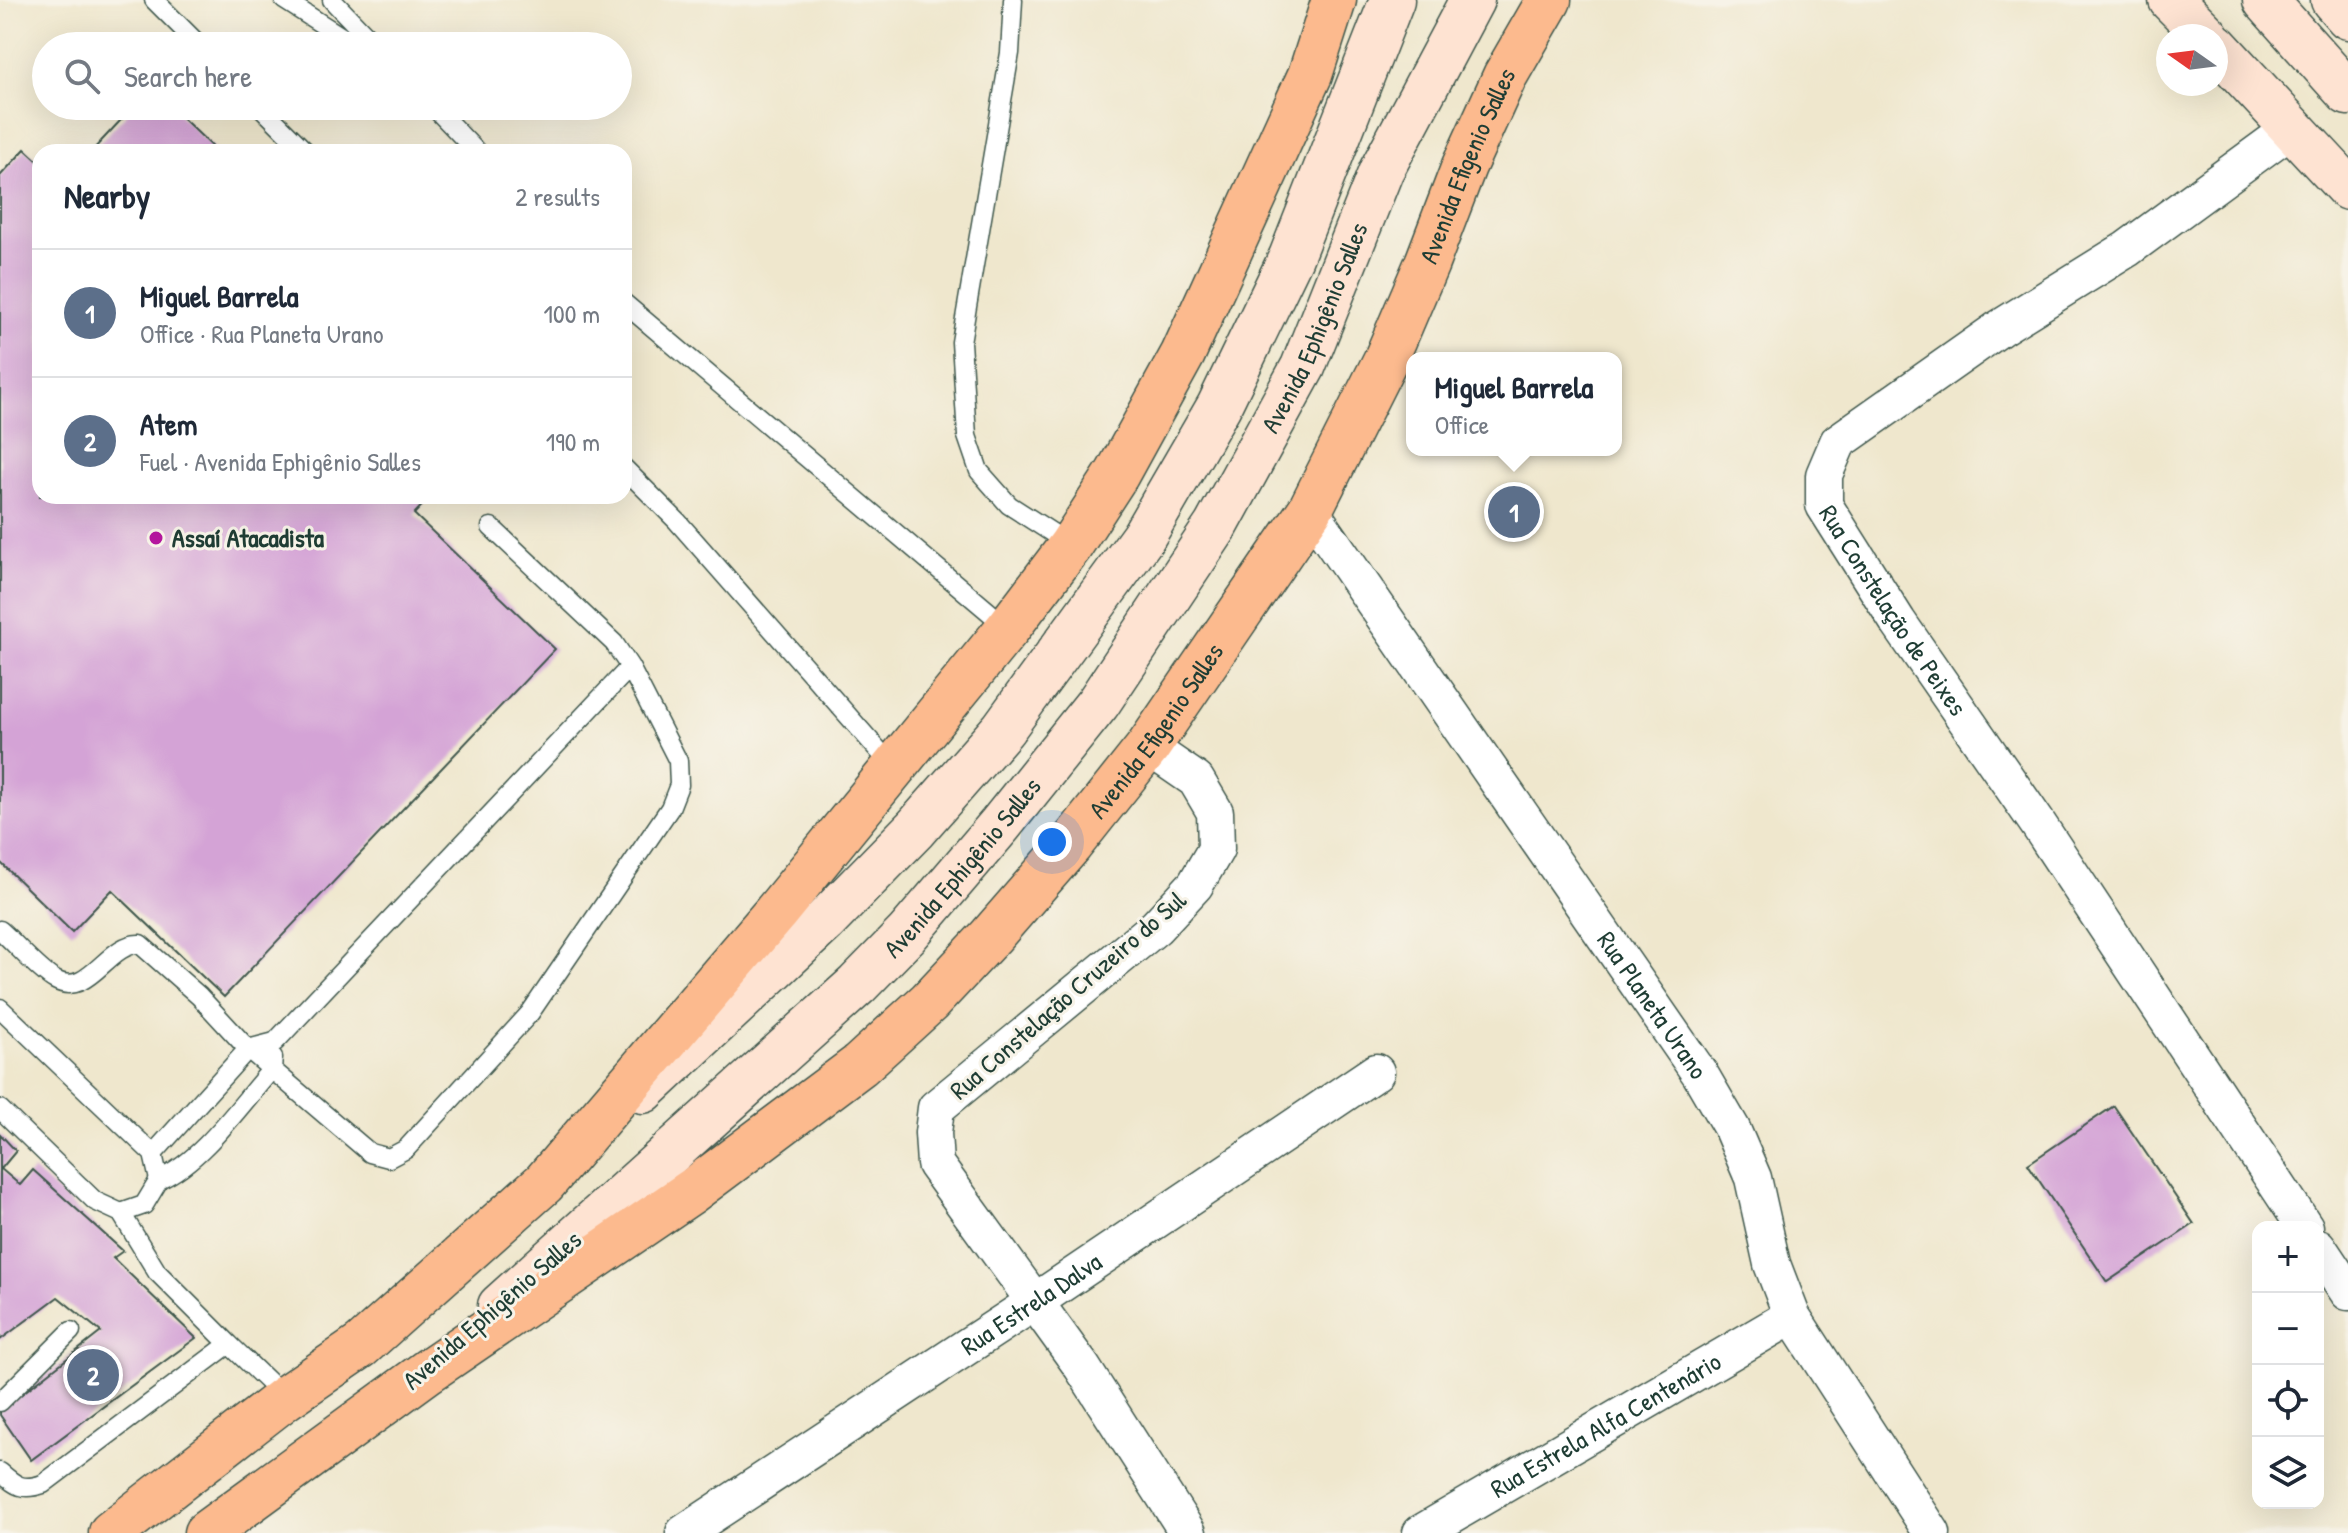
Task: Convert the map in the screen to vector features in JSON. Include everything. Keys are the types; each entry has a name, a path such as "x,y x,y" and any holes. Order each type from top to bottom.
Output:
{"main road":[{"name":"Avenida Ephigênio Salles","path":"111,1533 285,1398 361,1346 544,1183 824,922 915,829 1003,729 1143,537 1219,406 1291,257 1392,0"},
{"name":"Avenida Ephigênio Salles","path":"206,1533 428,1371 857,985 907,934 1000,825 1098,703 1216,526 1303,367 1381,171 1472,0"},
{"path":"2265,0 2348,93"},
{"path":"2333,0 2348,17"},
{"name":"Avenida Efigenio Salles","path":"428,1371 692,1191 860,1065 929,1002 1071,844 1148,747 1310,510 1386,359 1464,166 1505,76 1546,2"},
{"name":"Avenida Ephigênio Salles","path":"544,1183 775,913 1008,628 1071,545 1117,474 1183,354 1310,75 1334,5"},
{"path":"2228,59 2348,188"}],"street":[{"name":"Rua Constelação de Peixes","path":"2292,128 2127,249 2000,328 1838,442 1824,475 1824,505 1898,622 2029,812 2301,1221"},
{"name":"Rua Planeta Urano","path":"1310,510 1700,1074 1732,1129 1753,1178 1772,1264 1792,1316 1932,1533"},
{"name":"Rua Constelação Cruzeiro do Sul","path":"1148,747 1196,780 1215,812 1216,849 1195,885 1156,927 936,1108 933,1133 935,1164 1082,1367 1188,1533"},
{"name":"Rua Estrela Dalva","path":"684,1533 1376,1072"},
{"path":"2324,1256 2348,1292"},
{"name":"Rua Estrela Alfa Centenário","path":"1421,1533 1792,1316"}],"lane":[{"path":"154,0 186,32"},
{"path":"284,0 334,32"},
{"path":"332,0 363,32"},
{"path":"1013,0 1010,53 961,342 967,436 979,471 1009,505 1071,545"},
{"path":"274,120 298,144"},
{"path":"446,120 469,144"},
{"path":"632,310 1008,628"},
{"path":"632,476 677,521 894,768"},
{"path":"0,930 56,981 72,983 87,978 129,943 140,944 199,996 248,1049 370,1153 389,1158 406,1149 530,1013 665,816 679,785 678,761 630,667 614,643 491,527"},
{"path":"153,1154 248,1049 275,1042 630,667"},
{"path":"0,1008 153,1154 159,1180"},
{"path":"121,1213 144,1205 159,1180 176,1172 193,1158 272,1069 275,1042"},
{"path":"0,1109 95,1201 121,1213 157,1272 285,1398"},
{"path":"0,1402 71,1331"},
{"path":"0,1472 16,1485 30,1488 43,1484 229,1344"}],"building":[{"path":"121,120 185,120 210,144 98,144"},
{"path":"25,149 32,156 32,504 423,504 414,514 555,649 224,997 112,890 72,932 0,862 0,176"},
{"path":"2114,1106 2194,1224 2107,1282 2028,1164"},
{"path":"0,1134 16,1151 1,1169 20,1185 33,1170 123,1251 113,1258 196,1338 31,1460 0,1411 101,1332 58,1297 0,1340"}],"place":[{"name":"Miguel Barrela","path":"1514,512"},
{"name":"Assaí Atacadista","path":"156,538"},
{"name":"Atem","path":"93,1375"}]}
